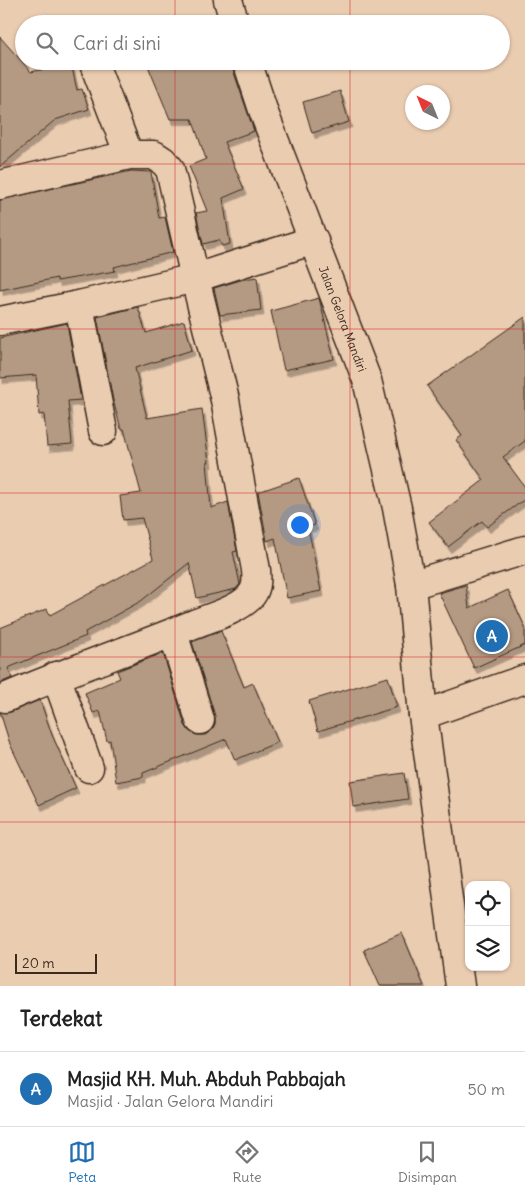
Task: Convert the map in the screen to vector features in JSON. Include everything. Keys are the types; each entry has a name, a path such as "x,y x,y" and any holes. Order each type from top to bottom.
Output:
{"street":[{"path":"228,0 232,15"},
{"path":"96,70 129,155"},
{"name":"Jalan Gelora Mandiri","path":"250,70 264,113 367,380 397,508 411,585 423,715 460,986"},
{"path":"0,185 129,155 154,155 164,160 170,169 194,278 225,400 257,582 250,597 240,605 173,633 56,676 5,698"},
{"path":"0,321 79,306 194,278 314,240"},
{"path":"79,306 103,431"},
{"path":"411,585 525,550"},
{"path":"173,633 200,720"},
{"path":"56,676 90,768"},
{"path":"423,715 525,679"}],"building":[{"path":"0,37 15,54 15,70 29,70 31,72 40,70 73,70 77,90 82,89 89,109 55,120 0,167"},
{"path":"150,70 233,70 254,131 224,142 244,189 223,198 230,244 222,246 219,240 203,244 196,213 207,211 189,166 206,159 192,119 170,119"},
{"path":"340,91 349,122 312,133 303,102"},
{"path":"131,171 151,172 159,218 165,217 173,252 114,267 115,271 57,281 57,278 0,290 0,200"},
{"path":"257,277 261,310 220,315 214,288"},
{"path":"319,298 334,359 284,370 271,311"},
{"path":"138,307 146,333 184,321 192,350 135,368 147,418 202,409 209,462 207,462 211,508 228,502 237,551 233,552 240,584 236,589 197,598 189,563 141,601 85,632 86,636 8,668 12,678 0,683 0,628 47,609 50,615 153,559 142,518 123,520 120,496 141,493 124,429 121,429 113,400 97,317"},
{"path":"525,317 525,441 503,457 525,487 525,499 487,527 482,521 448,547 429,522 484,480 456,440 462,436 427,386"},
{"path":"67,323 81,400 68,401 72,444 47,446 44,414 39,415 36,375 0,378 0,338"},
{"path":"299,478 315,525 308,527 321,591 287,598 275,538 267,541 258,492"},
{"path":"466,585 469,608 508,590 525,627 525,645 474,668 439,593"},
{"path":"221,631 244,687 253,683 278,742 235,760 226,739 143,773 143,777 116,782 110,740 107,741 100,711 93,713 85,693 120,678 117,671 163,653 185,725 189,731 196,735 205,735 211,731 215,724 215,716 192,642"},
{"path":"388,677 397,707 318,731 309,701"},
{"path":"40,700 52,735 76,788 39,805 10,744 0,712 11,712"},
{"path":"404,773 408,799 353,807 350,781"},
{"path":"402,933 424,986 380,986 364,950"}],"place":[{"name":"Masjid KH. Muh. Abduh Pabbajah","path":"492,636"}]}
